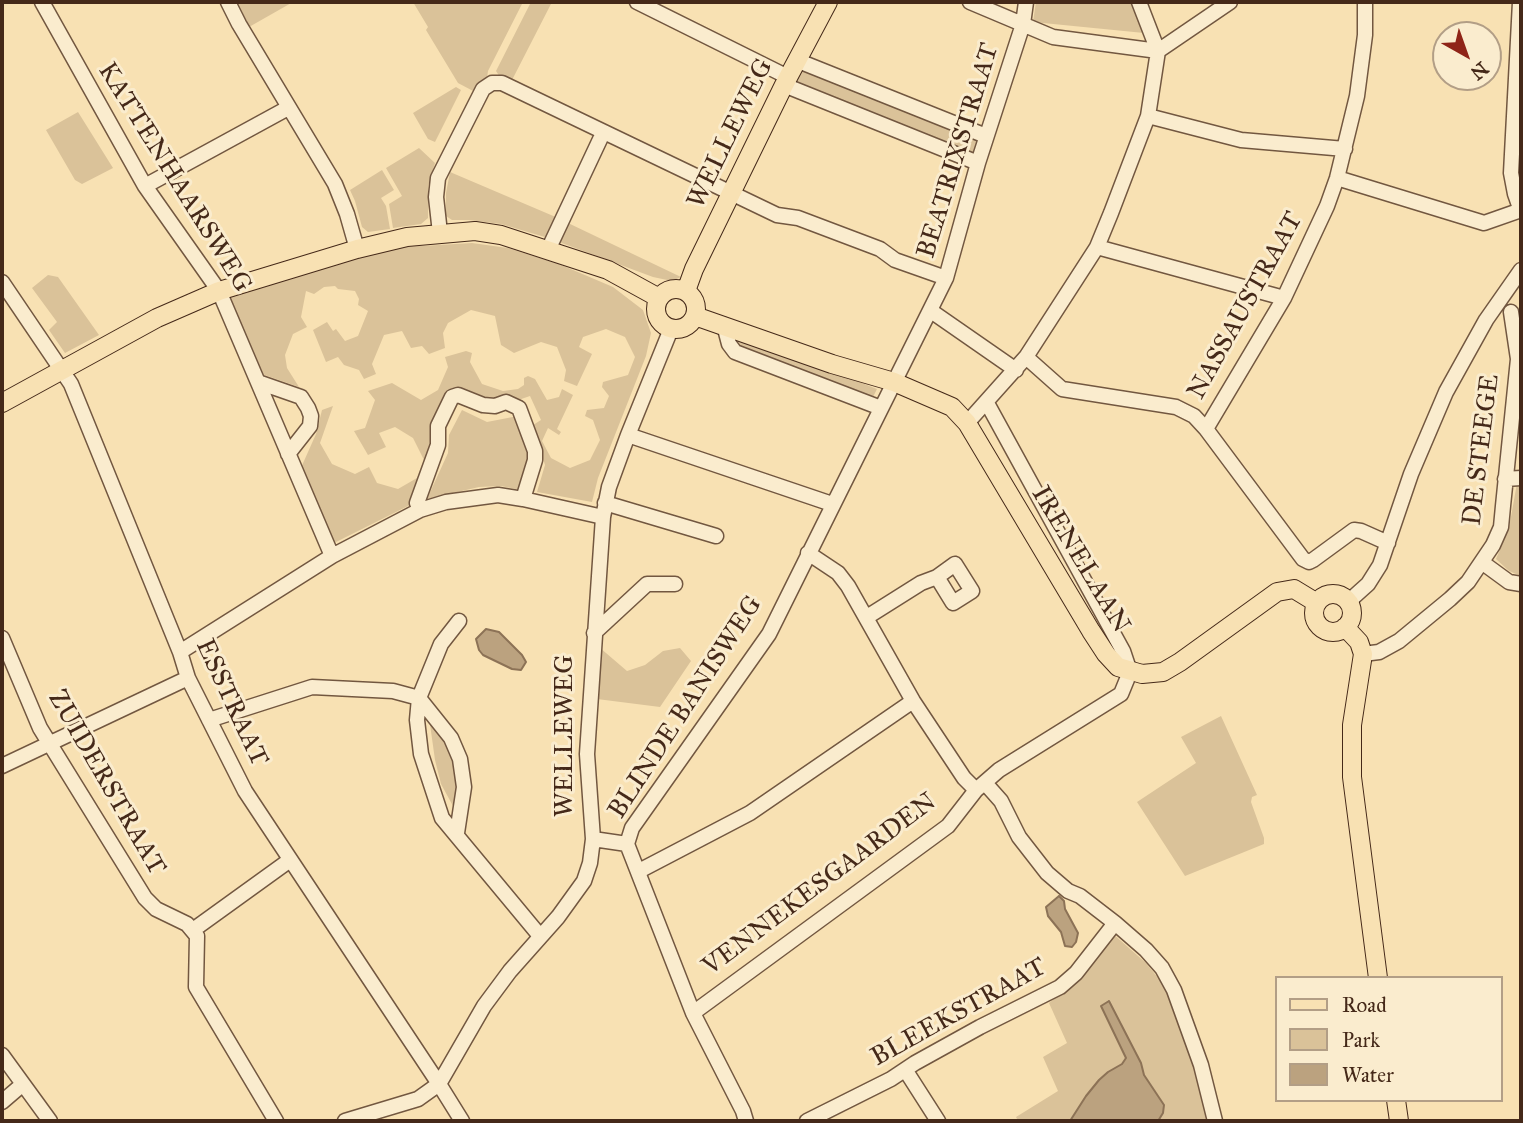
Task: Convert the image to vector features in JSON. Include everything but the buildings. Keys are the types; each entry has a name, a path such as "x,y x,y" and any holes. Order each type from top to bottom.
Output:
{"main road":[{"name":"WELLEWEG","path":"686,291 730,194 796,60 828,2"},
{"path":"2,403 157,318 219,291 357,248 440,233 475,231 501,235 608,270 659,298"},
{"path":"671,289 686,291 694,299 695,316 688,325 671,329 657,317 659,298 671,289"},
{"name":"IRENELAAN","path":"695,316 832,364 894,382 945,403 967,423 1105,654 1118,667 1130,672"},
{"path":"1130,672 1163,672 1277,592 1293,589 1317,603"},
{"path":"1329,595 1339,596 1348,602 1352,615 1345,627 1336,632 1321,628 1314,613 1317,603 1329,595"},
{"path":"1345,627 1359,642 1363,654 1352,725 1352,777 1378,976"},
{"path":"1396,1102 1399,1121"}],"street":[{"path":"228,2 335,184 357,248"},
{"path":"637,2 786,81 978,163"},
{"path":"970,2 1053,37 1157,51 1230,2"},
{"name":"BEATRIXSTRAAT","path":"894,382 946,278 986,136 1023,24 1026,2"},
{"path":"967,423 1026,357 1097,247 1148,117 1157,51 1139,2"},
{"name":"NASSAUSTRAAT","path":"1206,429 1284,298 1338,178 1357,96 1365,35 1365,2"},
{"path":"1338,178 1484,223 1521,210 1511,173 1520,2"},
{"name":"KATTENHAARSWEG","path":"47,3 145,186 219,291 332,556"},
{"path":"796,60 986,136"},
{"path":"440,233 436,197 438,178 478,96 492,83 502,83 776,215 798,218 880,249 895,260 946,278"},
{"path":"145,186 288,108"},
{"path":"1148,117 1241,140 1345,149"},
{"path":"548,250 603,133"},
{"path":"1097,247 1284,298"},
{"path":"1348,602 1374,577 1411,474 1446,392 1486,320 1508,304 1521,270"},
{"name":"ESSTRAAT","path":"2,282 71,384 180,652 188,678 245,791 462,1121"},
{"name":"DE STEEGE","path":"1363,654 1379,652 1399,641 1468,582 1493,545 1500,527 1518,359 1508,304"},
{"path":"931,311 1016,370"},
{"path":"724,326 729,344 735,352 881,408"},
{"name":"WELLEWEG","path":"593,839 587,754 604,510 609,487 628,435 671,329"},
{"path":"1026,357 1062,389 1176,407 1194,416 1303,559 1309,562 1313,560 1354,530 1388,543"},
{"path":"258,382 301,397 309,408 310,426 288,454"},
{"name":"BLINDE BANISWEG","path":"439,1084 484,1006 584,881 593,839 627,844 632,828 769,634 894,382"},
{"path":"419,510 417,503 438,445 438,426 452,397 458,395 482,405 495,406 506,402 519,408 535,451 535,460 523,499"},
{"name":"IRENELAAN","path":"987,403 1123,650 1130,672"},
{"path":"628,435 832,504"},
{"path":"1505,479 1521,478"},
{"path":"180,652 332,556 419,510 446,502 498,495 604,510 716,536"},
{"path":"808,553 838,573 867,617 914,701 964,778 1001,801 1019,837 1047,873 1115,923 1162,968 1174,990 1201,1065 1215,1121"},
{"path":"1483,563 1509,582 1521,584"},
{"path":"867,617 920,583 937,576"},
{"name":"WELLEWEG","path":"594,633 647,584 675,584"},
{"path":"459,621 440,643 419,698 417,720 421,754 442,818 540,936"},
{"name":"ZUIDERSTRAAT","path":"2,638 40,728 145,898 156,909 187,924 193,930"},
{"name":"VENNEKESGAARDEN","path":"693,1013 948,826 999,770 1118,698 1130,672"},
{"path":"2,766 188,678"},
{"path":"209,720 312,687 393,691 419,698 451,738 460,759 464,787 457,833"},
{"path":"639,872 750,813 914,701"},
{"path":"627,844 693,1013 746,1121"},
{"path":"276,1121 196,987 198,944 193,930 290,860"},
{"name":"BLEEKSTRAAT","path":"807,1121 906,1071 915,1063 1065,983 1115,923"},
{"path":"2,1055 50,1121"},
{"path":"906,1071 938,1121"},
{"path":"2,1102 23,1084"},
{"path":"345,1121 418,1099 439,1084"}],"green space":[{"path":"238,2 293,2 249,27"},
{"path":"413,2 523,2 487,78 475,92 458,83 426,30 428,27"},
{"path":"531,2 552,2 511,82 500,77 496,71"},
{"path":"1036,2 1131,2 1144,33 1033,22"},
{"path":"799,67 978,137 980,142 975,158 789,86"},
{"path":"456,87 461,90 435,142 428,139 413,113"},
{"path":"78,112 113,168 82,184 75,180 46,130"},
{"path":"419,148 435,163 428,186 428,218 421,224 393,228 389,204 402,196 386,168"},
{"path":"382,170 394,190 381,198 386,206 390,229 368,232 362,227 350,190"},
{"path":"450,172 558,218 548,238 501,224 452,220 446,216"},
{"path":"568,223 681,277 672,281 653,277 559,242"},
{"path":"472,243 508,248 559,264 613,287 643,310 651,333 646,356 598,478 592,502 537,492 545,465 533,425 541,420 530,396 495,408 455,391 430,436 435,448 433,456 410,505 336,542 330,540 300,470 316,434 322,410 333,406 320,443 332,464 355,474 369,467 377,483 398,489 417,478 424,460 413,438 395,427 379,433 386,447 368,455 354,431 365,428 375,400 368,391 392,383 421,400 438,390 448,367 445,357 466,351 472,353 470,362 482,384 503,391 518,389 524,385 524,378 528,376 535,379 547,400 559,397 562,389 573,395 557,429 561,432 559,435 548,428 542,441 551,458 570,468 590,460 600,440 593,420 585,416 587,410 604,408 609,396 602,387 603,382 628,375 635,357 625,337 606,329 583,337 579,347 592,354 577,386 564,381 566,370 557,347 541,342 514,353 501,345 495,316 471,310 448,323 443,333 445,348 429,354 422,346 411,348 402,331 384,335 372,364 376,374 364,379 359,370 344,365 338,357 326,362 313,330 327,322 345,341 358,336 368,311 358,305 359,299 355,291 338,289 335,286 324,287 314,294 306,291 301,317 307,327 293,334 285,355 287,368 299,387 259,373 229,302 230,295 393,245"},
{"path":"48,275 58,277 99,335 65,353 49,330 57,322 32,288"},
{"path":"732,339 764,344 877,389 872,399 735,346"},
{"path":"462,410 487,422 518,416 533,458 526,491 501,486 479,487 427,499 448,453 449,435"},
{"path":"1521,482 1521,576 1509,571 1496,559 1509,528 1517,483"},
{"path":"599,647 627,671 645,665 663,651 680,648 691,661 660,707 597,699"},
{"path":"1221,716 1257,795 1252,797 1251,802 1264,844 1185,876 1137,802 1196,763 1181,737"},
{"path":"429,717 456,757 459,817 441,784"},
{"path":"1112,933 1146,963 1163,984 1199,1075 1208,1121 1158,1121 1163,1113 1160,1098 1144,1075 1141,1063 1109,1002 1101,1006 1126,1058 1122,1064 1099,1080 1070,1121 1018,1121 1016,1117 1058,1091 1043,1057 1067,1043 1049,1003 1069,987"}],"water":[{"path":"486,629 499,632 522,655 526,662 521,670 512,669 483,655 476,639"},
{"path":"1059,896 1064,901 1065,909 1078,933 1072,947 1065,946 1061,932 1048,916 1046,907"},
{"path":"1109,1001 1141,1063 1144,1075 1164,1105 1158,1121 1070,1121 1099,1080 1122,1064 1126,1058 1101,1006"}]}
